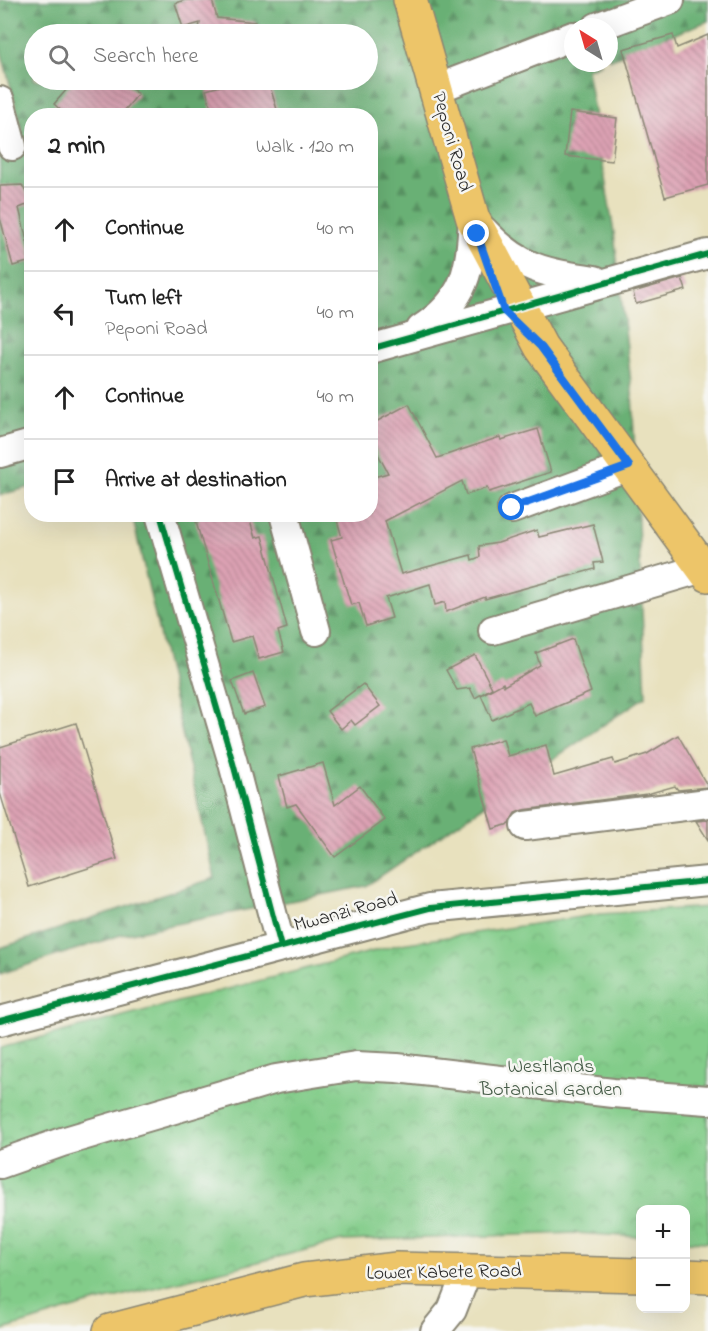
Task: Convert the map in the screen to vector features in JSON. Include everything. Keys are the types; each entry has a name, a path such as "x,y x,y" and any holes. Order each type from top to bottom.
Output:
{"main road":[{"name":"Peponi Road","path":"411,0 473,219 512,309 705,571"},
{"name":"Lower Kabete Road","path":"110,1331 304,1280 397,1269 636,1275"},
{"path":"690,1276 708,1276"}],"street":[{"path":"618,19 670,0"},
{"path":"436,89 564,39"},
{"path":"0,101 12,146"},
{"path":"473,219 503,251 526,265 545,273 607,282"},
{"path":"406,339 446,311 463,287 471,258 473,219"},
{"path":"378,347 708,254"},
{"path":"0,453 24,446"},
{"path":"512,508 629,466"},
{"path":"162,522 233,763 281,947"},
{"path":"286,522 316,631"},
{"path":"493,630 705,571"},
{"path":"525,826 708,803"},
{"name":"Mwanzi Road","path":"0,1021 430,908 708,881"},
{"path":"0,1164 62,1142 276,1079 356,1066 397,1068 613,1093 708,1100"},
{"path":"435,1331 452,1310 468,1269"}],"green space":[{"path":"0,0 708,0 708,21 618,56 618,18 564,18 564,72 587,72 614,233 632,392 646,696 366,886 121,935 0,974 0,948 215,878 134,522 378,522 378,108 24,108 24,489 0,495 0,141 23,133 0,47"},
{"name":"Westlands Botanical Garden","path":"708,907 708,1242 690,1241 690,1205 636,1205 636,1237 575,1233 342,1241 85,1305 0,1331 0,1048 401,944 600,914"}],"building":[{"path":"185,0 212,0 217,18 255,22 255,24 182,24 175,3"},
{"path":"673,35 677,48 708,35 708,185 665,197 623,49"},
{"path":"66,90 133,90 138,94 127,108 58,108 54,104"},
{"path":"206,90 271,90 277,108 211,108"},
{"path":"570,112 617,118 612,161 565,156"},
{"path":"22,185 24,189 24,206 19,208 24,228 24,263 13,266 0,218 0,186"},
{"path":"682,278 686,290 636,304 633,292"},
{"path":"409,404 437,458 500,437 501,440 538,429 551,472 489,492 487,488 466,495 462,481 385,521 401,574 471,555 472,560 480,557 479,546 498,543 537,530 539,537 593,524 603,562 594,563 595,569 485,599 485,597 446,612 445,602 435,605 430,584 386,598 392,618 366,626 359,603 351,605 331,540 342,537 337,522 378,522 378,476 388,473 378,454 378,421"},
{"path":"196,522 250,522 255,538 262,536 287,628 278,631 284,652 259,659 252,636 231,642"},
{"path":"573,639 591,692 535,716 529,703 492,720 481,695 503,683 504,686 540,665 536,653"},
{"path":"475,655 492,688 475,698 470,688 457,690 446,670"},
{"path":"253,673 265,707 244,714 232,681"},
{"path":"363,684 380,706 355,725 351,720 341,729 327,711"},
{"path":"76,723 117,859 29,887 0,793 0,747"},
{"path":"678,735 708,787 678,790 675,786 647,794 523,810 515,813 509,824 493,829 470,749 503,739 508,756 546,745 554,776 613,759 615,764 647,754"},
{"path":"323,763 335,805 360,786 385,820 335,857 296,804 287,807 279,776"},
{"path":"708,820 708,840 696,821"}],"cycle path":[{"path":"378,347 708,254"},
{"path":"162,522 233,763 281,947"},
{"path":"0,1021 430,908 708,881"}],"route":[{"path":"477,234 504,311 541,347 629,466 512,508"}]}
